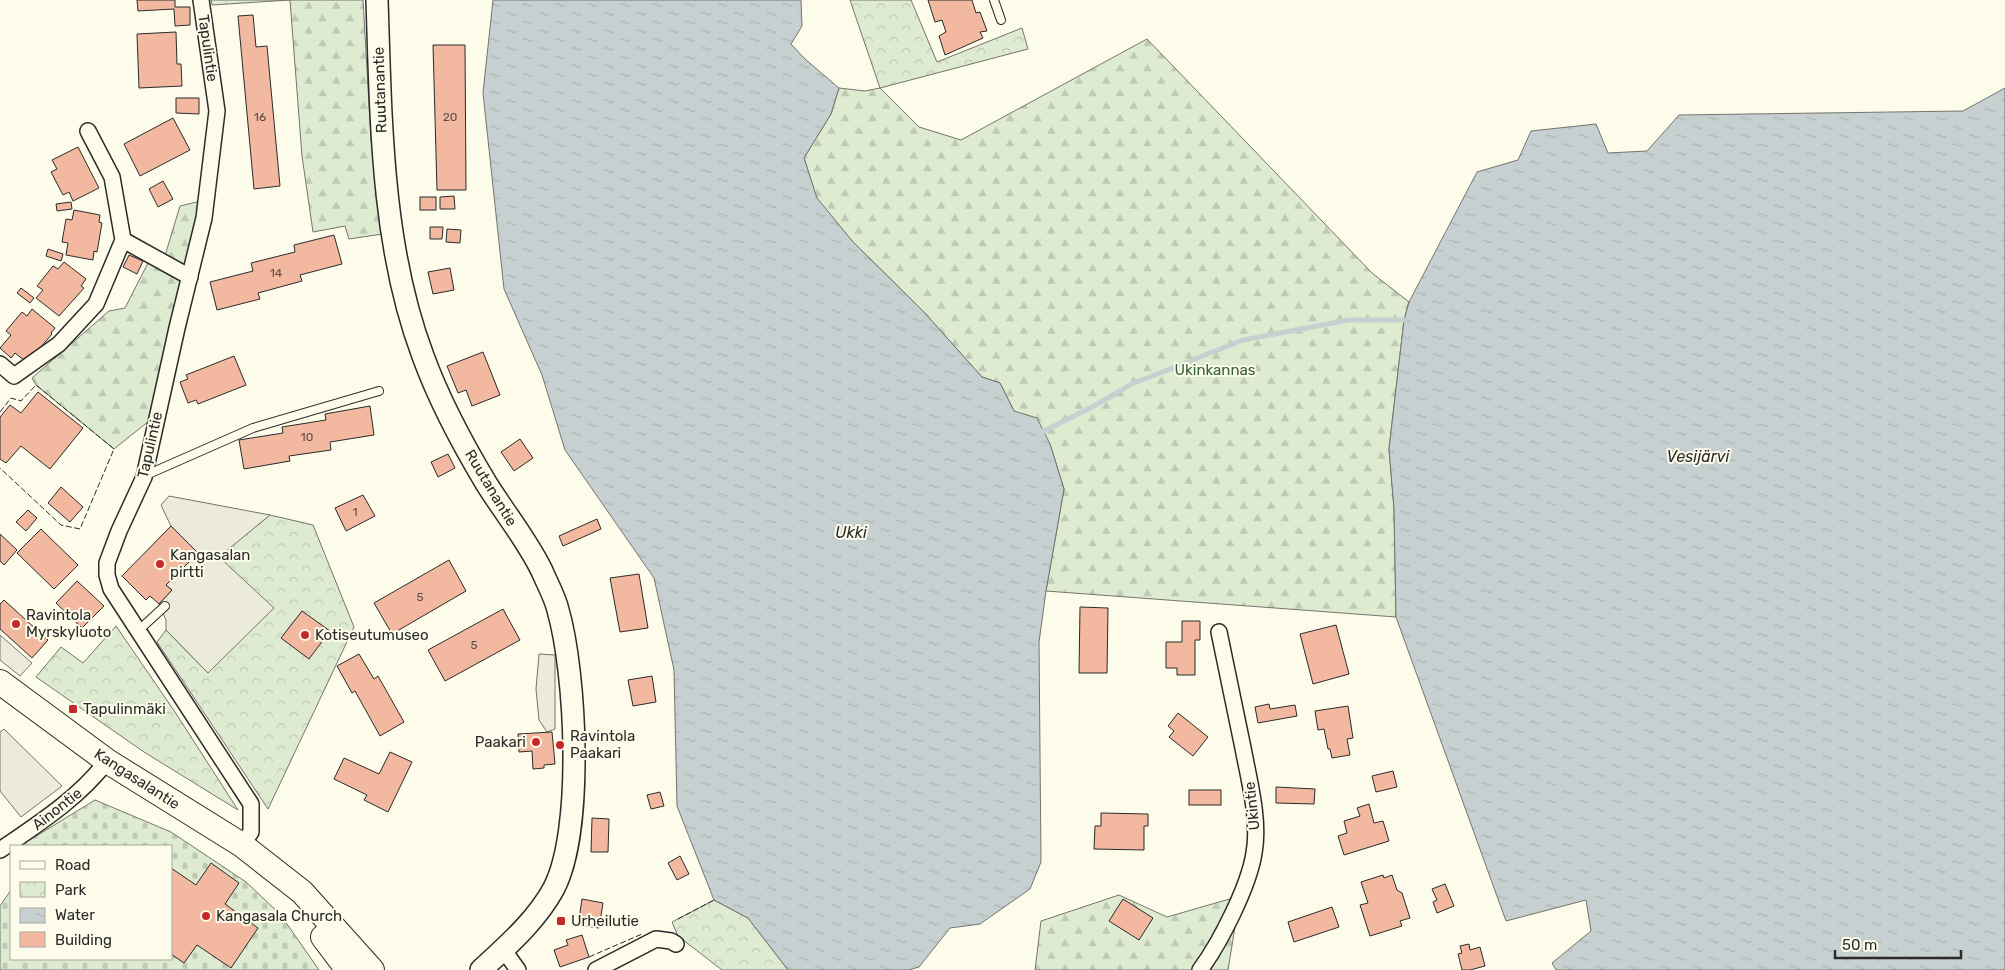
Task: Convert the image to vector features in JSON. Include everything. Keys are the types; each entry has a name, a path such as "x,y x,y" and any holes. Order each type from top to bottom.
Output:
{"main road":[{"name":"Ruutanantie","path":"377,0 381,121 386,180 399,271 408,312 423,357 452,422 485,481 540,568 558,608 567,650 573,732 573,809 562,869 553,890 540,910 500,952"},
{"name":"Kangasalantie","path":"0,682 107,761 242,845 302,892 372,970"},
{"name":"Kangasalantie","path":"276,873 288,892 348,970"},
{"path":"470,970 500,952"},
{"path":"481,970 500,952"}],"street":[{"name":"Tapulintie","path":"201,0 217,111 204,218 144,477 119,531 107,569 111,589 250,804 251,832 242,845"},
{"path":"0,364 14,376 59,344 96,304 123,240 112,177 88,131"},
{"path":"123,240 190,277"},
{"name":"Ukintie","path":"1200,970 1211,955 1249,876 1255,852 1255,828 1250,783 1219,632"},
{"name":"Ainontie","path":"0,850 82,790 94,779 107,761"},
{"path":"596,970 656,939 671,941 676,944"},
{"path":"500,952 518,970"}],"lane":[{"path":"994,0 1001,20"},
{"path":"144,477 253,428 379,390"},
{"path":"139,630 165,606"}],"green space":[{"path":"211,0 290,0 212,5"},
{"path":"290,0 363,0 371,139 382,234 349,239 345,226 313,232 302,156"},
{"path":"850,0 911,0 937,62 1022,28 1028,49 880,88"},
{"name":"Ukinkannas","path":"1147,39 1372,273 1409,302 1404,320 1389,449 1394,509 1396,617 1046,591 1064,489 1050,444 1014,411 1000,383 982,377 922,310 853,242 817,199 804,158 831,114 839,88 865,91 880,88 919,127 961,140"},
{"path":"205,200 154,417 114,449 36,385 32,378 109,311 125,308 148,263 161,269 180,206"},
{"path":"270,515 313,525 354,627 268,809 157,642 166,630 208,673 218,557"},
{"path":"116,626 175,712 238,810 144,752 36,677 61,647 83,663"},
{"path":"95,800 171,832 246,882 280,914 319,970 0,970 0,906 10,891 10,960 172,960 172,845 22,845"},
{"path":"1119,895 1167,917 1240,896 1228,970 1035,970 1041,921"},
{"path":"714,900 748,918 788,970 722,970 678,936 672,922"}],"shaded area":[{"path":"169,496 270,515 219,557 274,608 208,673 166,630 166,620 159,604 172,590 166,585 198,553 171,526 161,505"},
{"path":"0,635 32,663 20,676 0,660"},
{"path":"539,654 555,655 555,729 547,732 539,720 536,689"},
{"path":"4,729 62,786 21,817 0,791 0,732"}],"water":[{"name":"Ukki","path":"493,0 801,0 802,26 791,44 805,59 839,88 831,114 804,158 817,198 853,242 922,310 982,377 1000,383 1014,411 1037,418 1050,444 1064,489 1039,642 1041,862 1030,889 980,924 950,928 919,967 909,970 788,970 748,918 714,900 677,806 674,670 654,578 565,450 542,375 504,289 483,93"},
{"name":"Vesijärvi","path":"2005,88 2005,970 1556,970 1552,963 1591,931 1586,900 1506,921 1396,617 1394,509 1389,449 1404,320 1409,302 1477,172 1518,160 1531,131 1596,124 1608,153 1647,151 1679,115 1963,111"}],"building":[{"path":"137,0 175,0 175,7 190,7 190,25 175,26 174,9 138,11"},
{"path":"928,0 972,0 976,13 980,12 987,31 980,32 983,38 945,55 939,36 946,32 942,20 935,22"},
{"path":"253,15 256,47 267,46 280,186 254,189 238,16"},
{"path":"176,32 177,64 181,64 182,86 139,88 137,34"},
{"path":"433,45 465,45 466,190 437,190"},
{"path":"176,98 199,98 199,114 176,113"},
{"path":"173,118 190,150 140,176 124,144"},
{"path":"78,147 99,188 73,201 69,192 63,195 51,172 57,169 52,160"},
{"path":"163,181 173,199 158,207 149,189"},
{"path":"454,196 455,209 440,209 440,197"},
{"path":"420,197 436,197 436,210 420,210"},
{"path":"71,202 72,209 57,211 56,204"},
{"path":"74,210 100,215 99,222 102,223 97,252 94,251 93,260 66,255 68,243 62,242 66,219 72,220"},
{"path":"430,227 443,227 442,239 430,239"},
{"path":"447,229 461,230 460,243 446,242"},
{"path":"334,235 342,264 300,275 302,281 258,293 260,299 217,310 210,282 253,271 251,263 295,252 294,245"},
{"path":"48,249 63,254 61,261 46,256"},
{"path":"129,255 143,261 137,274 123,267"},
{"path":"64,262 86,279 81,286 84,288 59,316 36,298 43,290 37,286 53,266 58,269"},
{"path":"450,268 454,290 433,294 428,272"},
{"path":"21,288 34,298 30,303 17,293"},
{"path":"32,309 55,328 35,354 33,352 25,361 15,353 11,358 0,348 11,335 6,331 22,312 27,316"},
{"path":"483,352 500,395 472,406 466,390 458,393 447,366"},
{"path":"234,356 246,385 198,404 196,400 188,403 180,382 188,379 186,375"},
{"path":"38,392 83,428 50,469 21,446 6,463 0,459 0,417 10,405 21,413"},
{"path":"370,406 374,435 330,442 331,450 289,456 290,461 244,469 239,440 283,433 282,427 326,420 325,414"},
{"path":"520,439 533,458 514,471 501,452"},
{"path":"448,454 455,468 438,477 431,462"},
{"path":"61,487 83,507 70,522 48,503"},
{"path":"363,495 375,516 346,531 335,508"},
{"path":"28,510 37,518 26,531 16,522"},
{"path":"597,519 601,529 563,546 559,536"},
{"name":"Kangasalan pirtti","path":"171,526 198,553 166,585 172,590 159,604 150,596 146,600 122,576"},
{"path":"41,529 78,565 54,589 17,553"},
{"path":"0,534 17,550 4,565 0,561"},
{"path":"449,560 466,591 392,634 374,603"},
{"path":"639,574 648,628 620,632 610,578"},
{"path":"77,581 104,606 82,628 56,603"},
{"path":"4,600 48,640 32,658 0,629 0,604"},
{"path":"1080,607 1108,608 1107,673 1079,673"},
{"path":"503,609 520,640 445,681 428,650"},
{"name":"Kotiseutumuseo","path":"302,611 330,631 309,659 281,638"},
{"path":"1182,621 1200,621 1200,640 1195,640 1195,675 1177,675 1177,668 1166,668 1166,642 1182,642"},
{"path":"1336,625 1349,674 1313,684 1300,634"},
{"path":"359,654 374,679 378,676 404,722 380,736 355,691 352,693 337,666"},
{"path":"652,676 656,702 633,706 628,680"},
{"path":"1269,704 1270,709 1295,705 1297,716 1258,723 1255,707"},
{"path":"1348,706 1353,738 1347,739 1350,755 1332,758 1324,729 1318,730 1315,711"},
{"path":"1178,713 1208,737 1193,756 1169,737 1174,731 1168,726"},
{"name":"Paakari","path":"552,732 555,764 533,769 532,751 519,752 518,734"},
{"path":"390,752 412,762 388,812 364,800 367,795 334,779 344,758 379,774"},
{"path":"1393,771 1397,787 1376,792 1372,776"},
{"path":"1276,787 1315,789 1314,804 1276,803"},
{"path":"1189,790 1221,790 1221,805 1189,805"},
{"path":"660,792 664,806 651,809 647,795"},
{"path":"1369,804 1374,823 1383,821 1389,841 1344,855 1338,836 1347,833 1344,821 1360,816 1357,808"},
{"path":"1101,813 1148,814 1148,826 1144,826 1144,850 1094,849 1095,826 1101,826"},
{"path":"592,818 609,819 608,852 591,852"},
{"path":"680,856 689,874 677,880 668,863"},
{"name":"Kangasala Church","path":"211,863 239,883 225,904 258,928 231,968 197,945 184,963 172,955 172,869 196,885"},
{"path":"1383,875 1384,878 1392,875 1397,890 1402,893 1410,918 1400,921 1402,926 1370,936 1360,905 1368,903 1361,882"},
{"path":"1445,884 1454,906 1437,913 1433,902 1437,900 1432,889"},
{"path":"582,899 603,903 599,928 578,925"},
{"path":"1123,899 1153,918 1139,940 1109,921"},
{"path":"1332,907 1339,927 1294,942 1288,922"},
{"path":"582,935 589,957 560,967 554,950 568,945 566,940"},
{"path":"1469,944 1470,950 1480,947 1485,966 1462,970 1458,954 1462,953 1460,946"}],"waterway":[{"path":"1044,431 1094,406 1132,384 1243,340 1349,320 1404,320"}],"fence":[{"path":"0,412 11,398 21,401 36,385 114,449 80,529 61,525 0,468"},
{"path":"678,919 714,900"},
{"path":"589,957 642,934"}],"place":[{"name":"Kangasalan pirtti","path":"160,564"},
{"name":"Ravintola Myrskyluoto","path":"16,624"},
{"name":"Kotiseutumuseo","path":"305,635"},
{"name":"Tapulinmäki","path":"73,709"},
{"name":"Paakari","path":"536,742"},
{"name":"Ravintola Paakari","path":"560,745"},
{"name":"Kangasala Church","path":"206,916"},
{"name":"Urheilutie","path":"561,921"}]}
